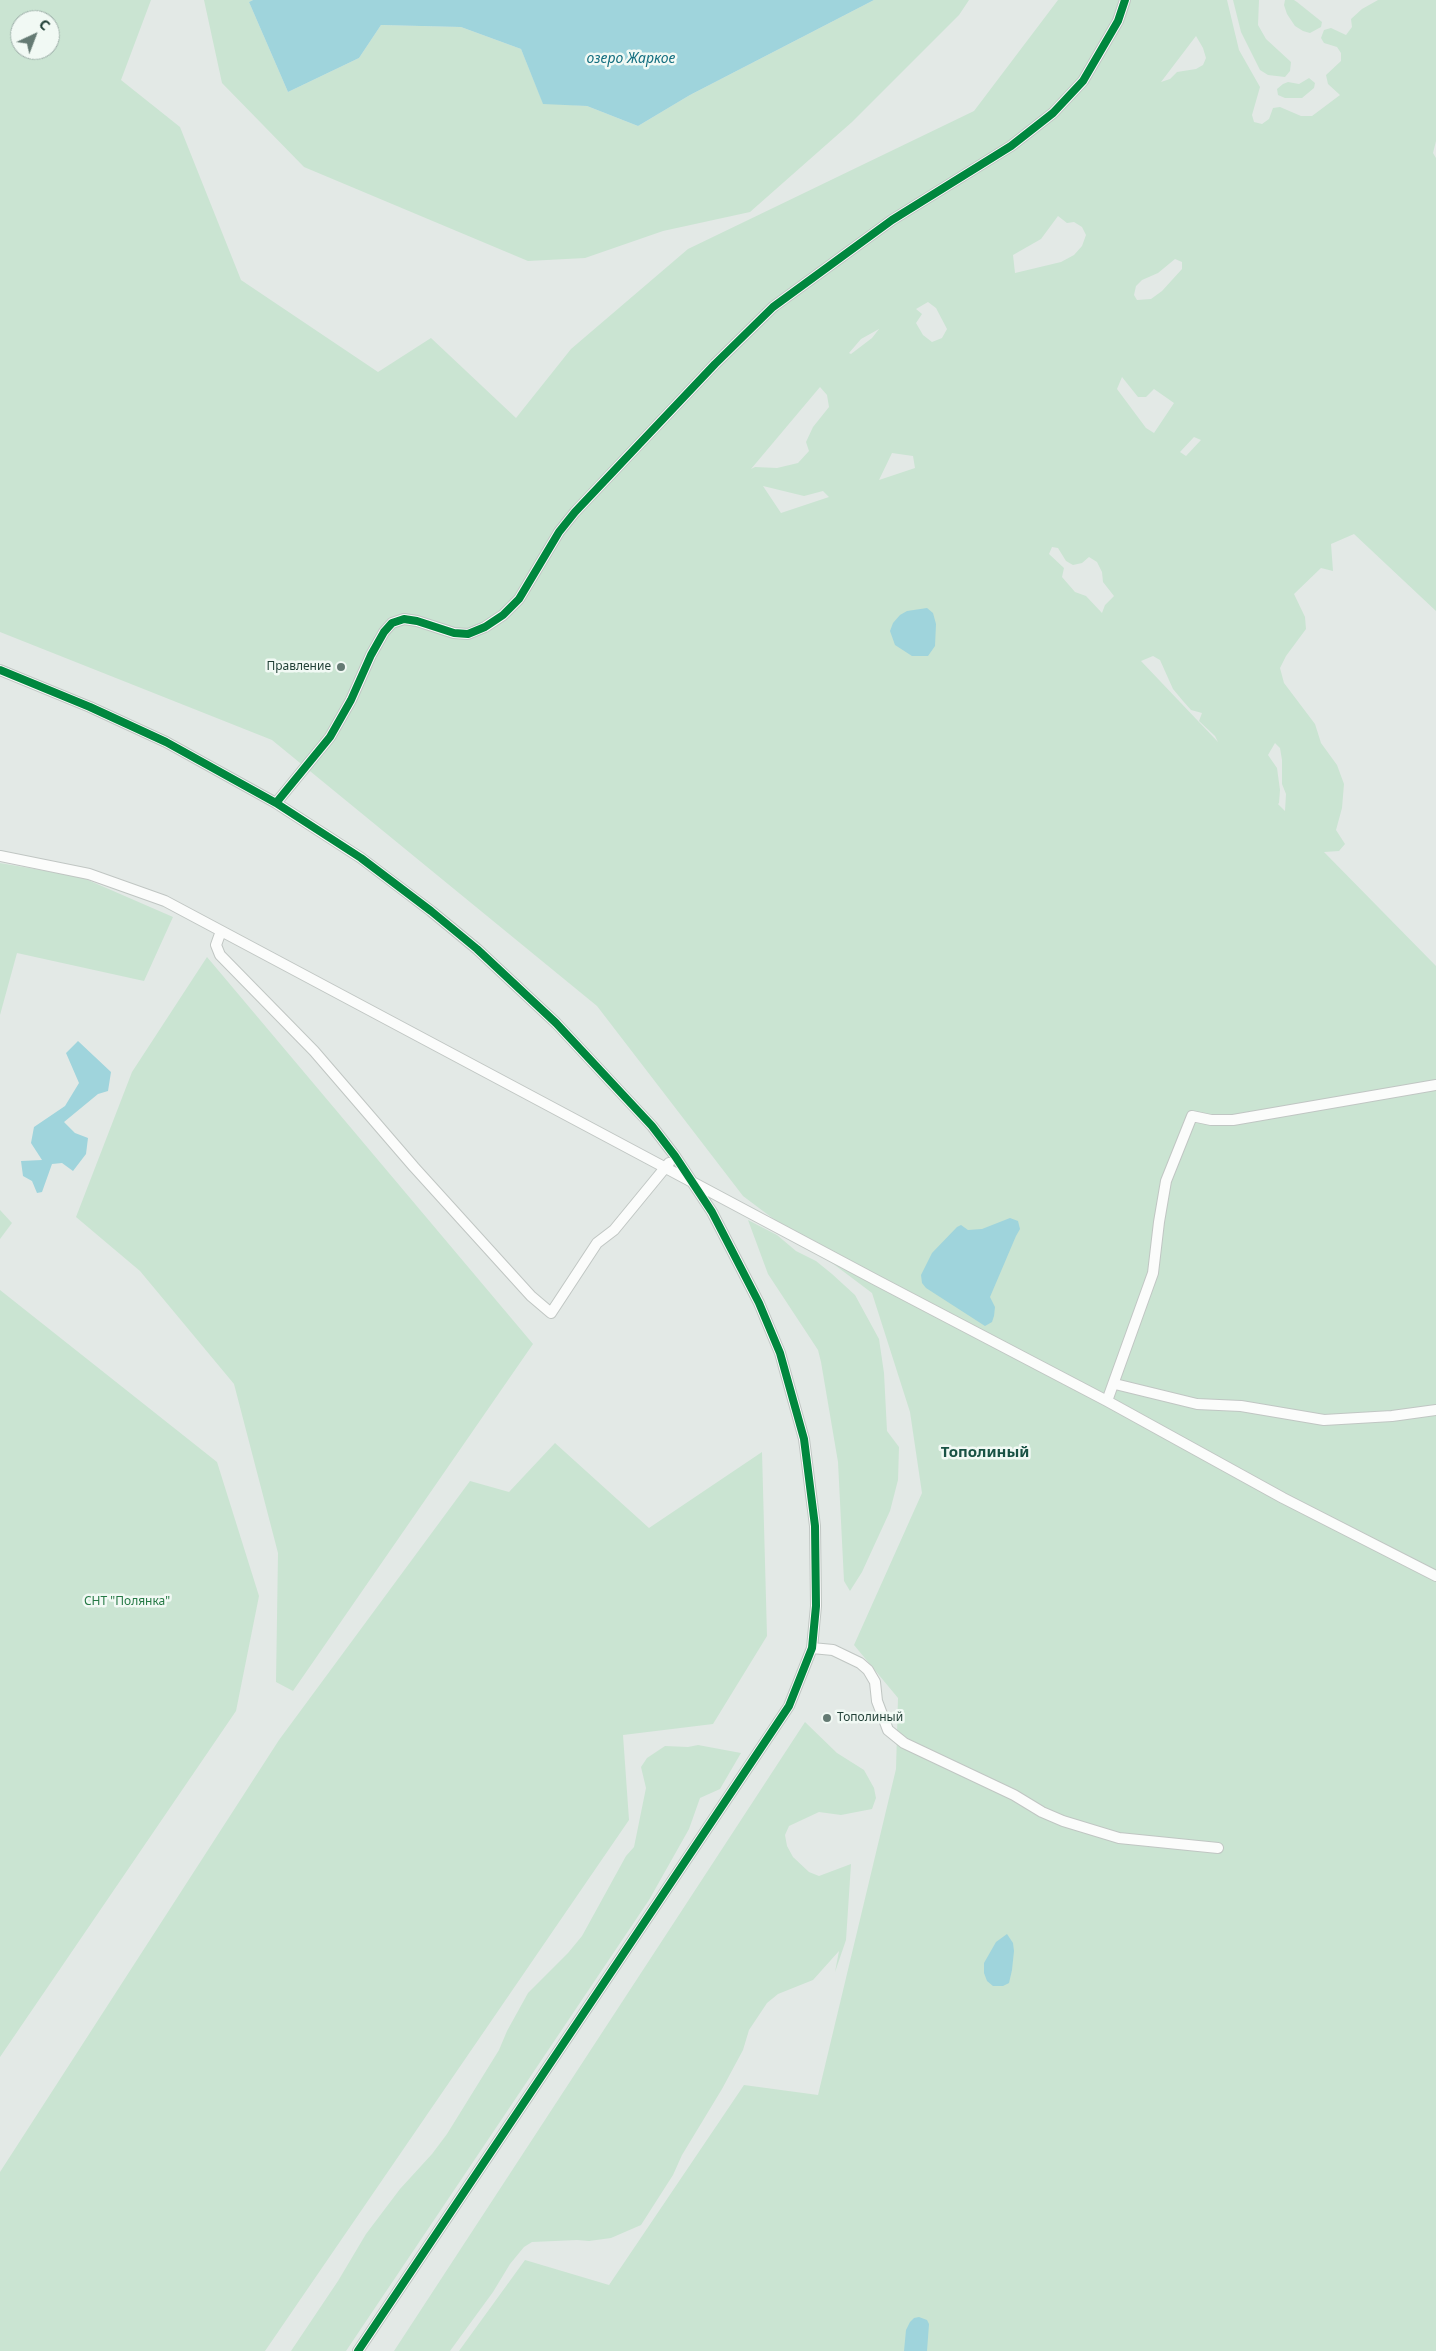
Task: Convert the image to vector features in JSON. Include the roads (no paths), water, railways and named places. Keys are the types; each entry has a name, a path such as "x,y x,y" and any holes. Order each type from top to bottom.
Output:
{"street":[{"path":"276,803 330,737 351,700 375,647 392,622 404,619 417,621 454,633 468,634 486,627 502,615 519,600 559,532 575,512 715,364 773,307 892,220 1011,146 1053,113 1083,80 1112,33 1125,0"},
{"path":"0,670 90,707 166,742 276,803 361,858 431,911 477,949 556,1023 652,1126 695,1183 736,1255 760,1303 780,1352 804,1439 815,1526 816,1606 812,1648 789,1706 770,1738 512,2118 358,2351"},
{"path":"0,856 89,874 165,901 1107,1401 1283,1498 1436,1576"},
{"path":"221,931 216,945 220,955 314,1051 414,1167 531,1296 551,1312 597,1243 614,1230 676,1156"},
{"path":"1107,1401 1115,1384 1153,1273 1166,1181 1192,1116 1211,1120 1233,1120 1436,1085"},
{"path":"1115,1384 1197,1404 1241,1406 1324,1420 1392,1416 1436,1410"},
{"path":"812,1648 833,1650 860,1663 868,1670 875,1682 880,1710 888,1730 904,1743 1014,1795 1042,1812 1063,1822 1119,1838 1218,1848"}],"water":[{"name":"озеро Жаркое","path":"253,0 874,0 690,95 638,126 587,106 543,104 521,49 461,27 381,25 359,58 288,92 249,2"},
{"path":"927,608 933,613 936,624 935,646 928,656 912,656 895,645 890,631 893,623 900,615 907,611"},
{"path":"78,1041 111,1072 108,1091 98,1094 64,1122 75,1133 88,1138 86,1154 73,1171 62,1163 52,1164 42,1192 37,1193 32,1181 23,1176 21,1161 42,1160 31,1143 34,1127 65,1106 79,1083 66,1053"},
{"path":"1010,1218 1018,1221 1020,1229 990,1297 995,1307 992,1322 985,1326 926,1288 922,1283 921,1275 932,1253 957,1227 961,1225 968,1230 982,1229"},
{"path":"1007,1934 1013,1943 1014,1951 1009,1983 1003,1986 993,1986 987,1981 984,1973 984,1963 996,1942"},
{"path":"919,2317 927,2320 929,2324 927,2351 904,2351 906,2330 914,2318"}],"place":[{"name":"Правление","path":"341,667"},
{"name":"Тополиный","path":"827,1718"}],"district":[{"name":"Тополиный","path":"985,1453"}],"park label":[{"name":"СНТ \"Полянка\"","path":"127,1602"}]}
